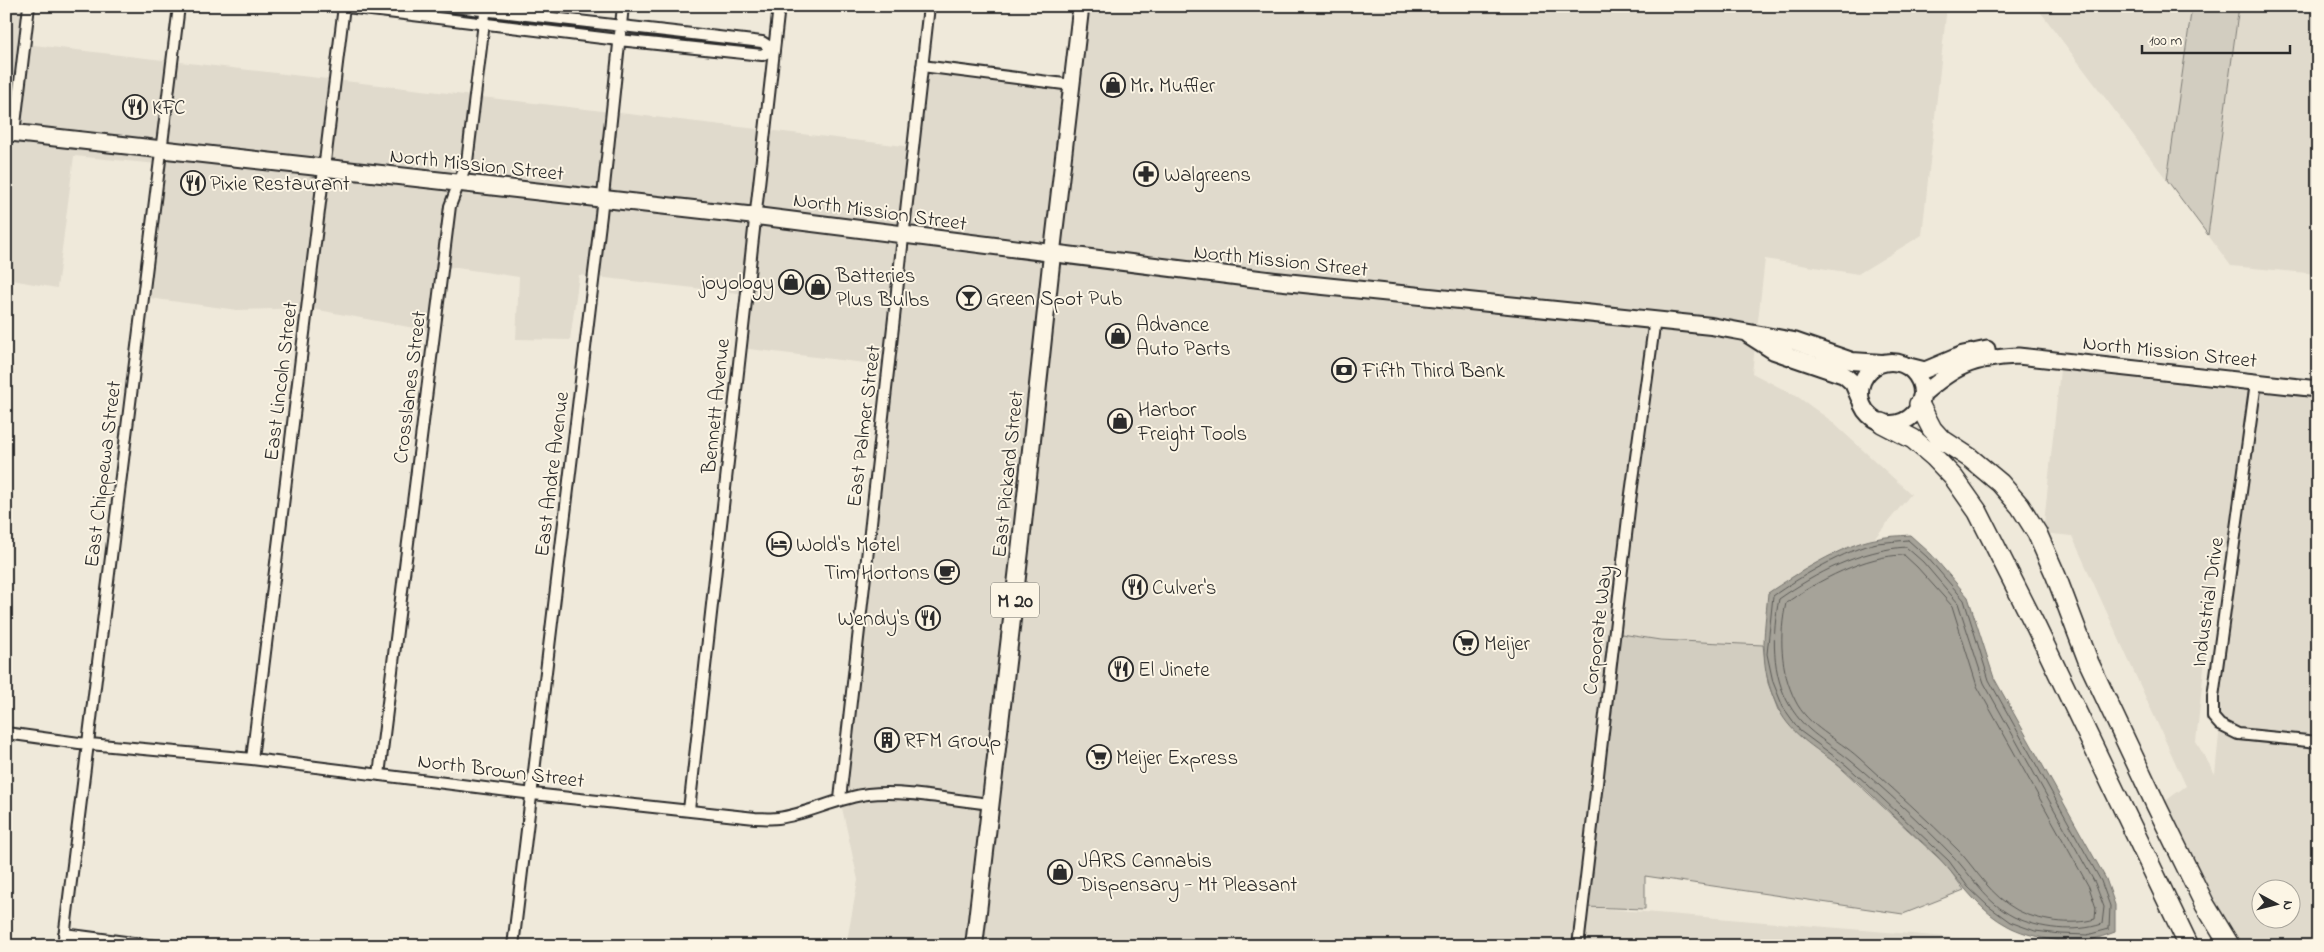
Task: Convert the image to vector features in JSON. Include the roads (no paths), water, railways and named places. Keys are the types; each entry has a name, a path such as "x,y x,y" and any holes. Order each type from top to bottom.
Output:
{"highway":[{"path":"1920,400 1932,429 1941,439 1970,458 2000,483 2020,506 2037,533 2056,576 2089,663 2148,789 2206,905 2230,946"},
{"path":"1882,423 1913,439 1934,457 1954,478 1978,512 2036,627 2188,946"}],"main road":[{"name":"East Pickard Street","path":"974,946 1022,542 1052,255 1081,6"},
{"name":"North Mission Street","path":"10,132 458,184 756,216 1052,255 1274,281 1720,327 1747,334 1794,341 1852,361 1894,362 1924,370 1963,354 1987,349 2018,356 2318,389"},
{"name":"North Mission Street","path":"1747,334 1774,351 1844,375 1853,383 1868,414 1882,423 1893,424 1904,421 1913,414 1920,400 1948,373 1980,360 2018,356"},
{"path":"1860,398 1860,387 1864,376 1872,368 1882,363"},
{"path":"1905,365 1917,377 1920,400"}],"street":[{"path":"10,132 29,6"},
{"name":"East Chippewa Street","path":"63,946 179,6"},
{"path":"338,6 619,40 762,55 773,49 762,42 447,6"},
{"name":"East Andre Avenue","path":"513,946 623,6"},
{"name":"Bennett Avenue","path":"689,810 779,6"},
{"name":"East Palmer Street","path":"840,799 929,6"},
{"name":"East Lincoln Street","path":"252,759 344,7"},
{"name":"Crosslanes Street","path":"379,775 450,206 467,162 486,9"},
{"path":"922,66 1072,85"},
{"name":"Corporate Way","path":"1578,946 1630,501 1655,319"},
{"name":"Industrial Drive","path":"2256,382 2214,697 2214,717 2228,731 2238,734 2318,742"},
{"name":"North Brown Street","path":"6,732 89,744 252,759 532,794 755,818 778,818 840,799 868,794 893,794 990,804"},
{"path":"64,934 156,946"}],"water":[{"path":"1910,535 1931,554 1968,597 1994,678 2106,879 2115,905 2115,932 2090,940 2060,941 2026,934 1998,920 1974,899 1937,856 1868,791 1799,735 1778,708 1767,678 1765,665 1764,638 1768,593 1805,569 1848,547 1879,538"}],"place":[{"name":"Mr. Muffler","path":"1113,85"},
{"name":"KFC","path":"135,107"},
{"name":"Walgreens","path":"1146,174"},
{"name":"Pixie Restaurant","path":"193,183"},
{"name":"joyology","path":"791,282"},
{"name":"Batteries Plus Bulbs","path":"818,287"},
{"name":"Green Spot Pub","path":"969,298"},
{"name":"Advance Auto Parts","path":"1118,336"},
{"name":"Fifth Third Bank","path":"1344,370"},
{"name":"Harbor Freight Tools","path":"1120,421"},
{"name":"Wold's Motel","path":"779,544"},
{"name":"Tim Hortons","path":"947,572"},
{"name":"Culver's","path":"1135,587"},
{"name":"Wendy's","path":"928,618"},
{"name":"Meijer","path":"1466,643"},
{"name":"El Jinete","path":"1121,669"},
{"name":"RFM Group","path":"887,740"},
{"name":"Meijer Express","path":"1099,757"},
{"name":"JARS Cannabis Dispensary - Mt Pleasant","path":"1060,872"}]}
